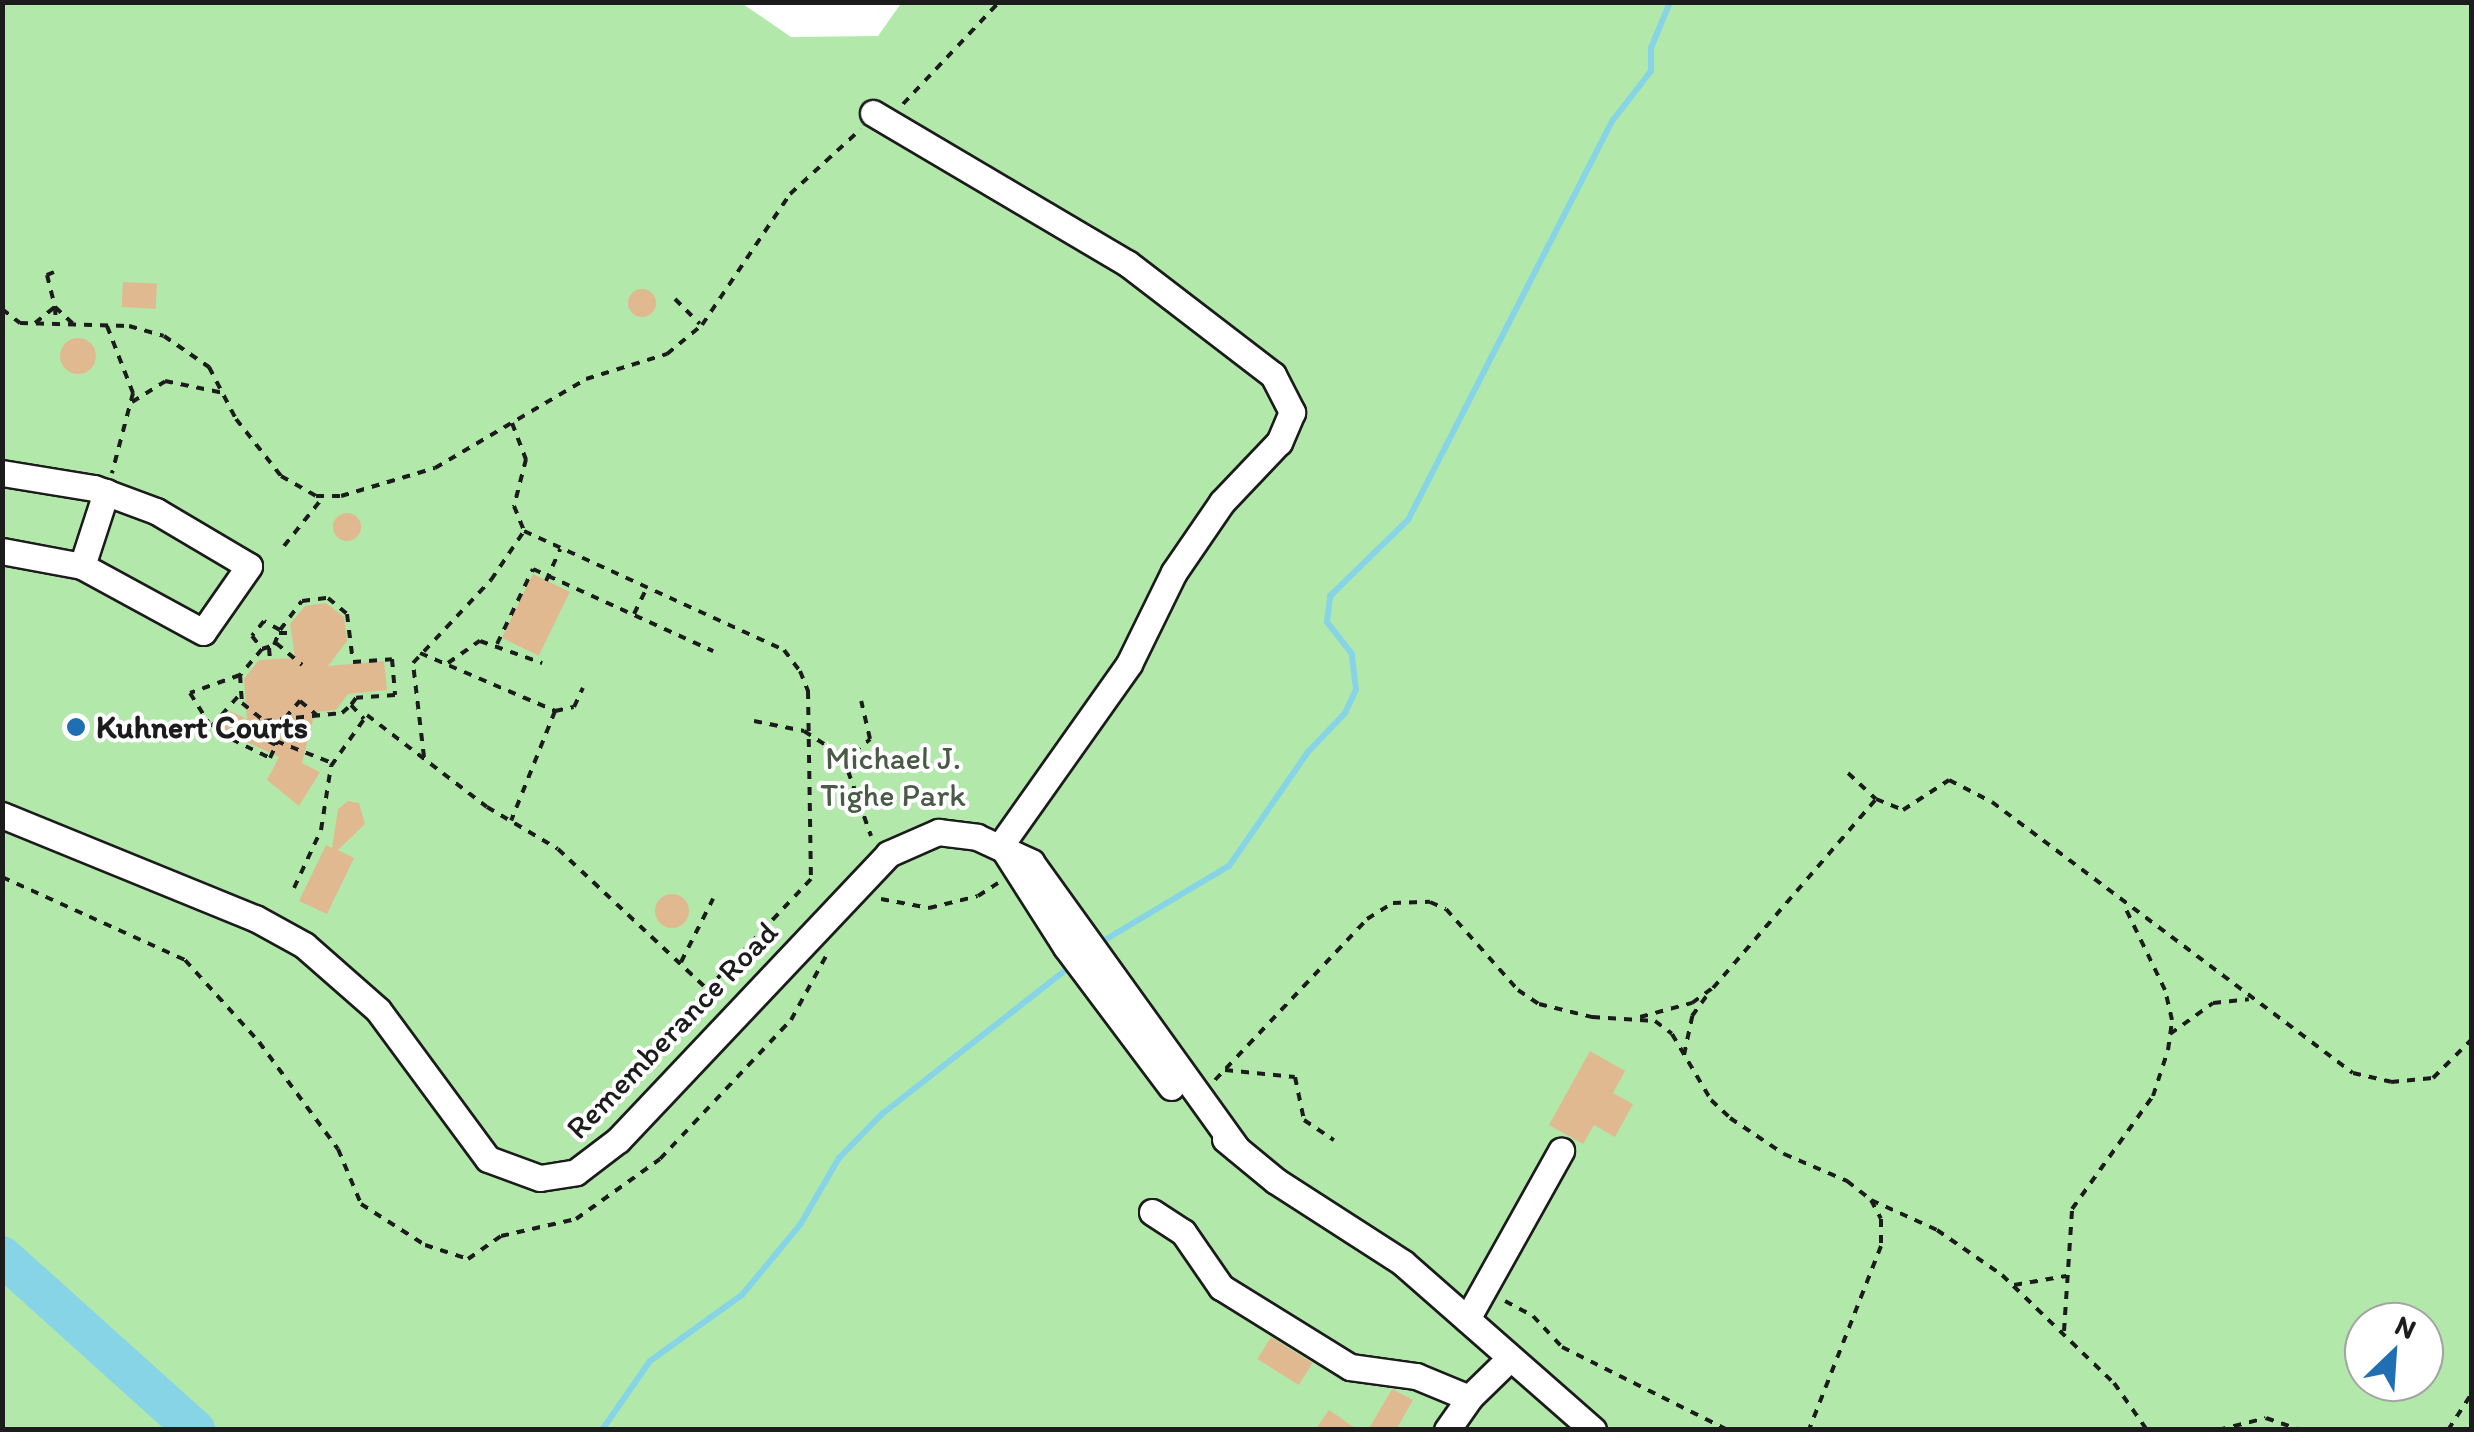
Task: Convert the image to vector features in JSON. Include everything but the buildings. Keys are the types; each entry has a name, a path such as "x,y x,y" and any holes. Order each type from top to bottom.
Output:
{"street":[{"path":"873,113 1128,262 1273,375 1292,412 1278,442 1222,502 1174,572 1129,664 1000,844"},
{"path":"2,473 106,492 199,531 249,566 203,632 82,566 2,552"},
{"path":"82,566 106,492"},
{"name":"Rememberance Road","path":"2,815 255,918 304,946 378,1010 488,1160 524,1176 560,1176 593,1162 880,862 905,843 938,832 1000,844 1031,862 1075,942"},
{"name":"Rememberance Road","path":"1000,844 1014,872 1075,942 1237,1148"},
{"name":"Rememberance Road","path":"1096,970 1165,1080 1237,1148 1403,1264 1593,1430"},
{"path":"1468,1319 1562,1152"},
{"path":"1152,1212 1183,1232 1220,1287 1350,1367 1416,1376 1470,1398"},
{"path":"1447,1430 1470,1398 1510,1358"}],"path":[{"path":"284,546 324,496 435,468 586,378 668,354 702,325 762,228 873,113 896,112 1000,2"},
{"path":"54,272 47,275 56,307 56,325"},
{"path":"675,298 702,325"},
{"path":"33,324 56,307"},
{"path":"56,307 74,326"},
{"path":"2,309 33,324 107,326 164,336 192,352 281,476 324,496"},
{"path":"106,492 132,402 126,367 107,326"},
{"path":"132,402 165,381 224,393"},
{"path":"512,423 526,459 514,506 524,531 784,650 808,691 804,731 811,879 596,1107"},
{"path":"424,757 412,676 420,653 491,580 524,531"},
{"path":"547,578 561,548"},
{"path":"497,644 532,569 713,652"},
{"path":"634,614 647,587"},
{"path":"240,675 242,692 254,713 264,721 318,716 350,705 356,698 395,695 392,658 353,662 347,614 328,598 302,601 276,643 240,675 190,693 210,730 242,692"},
{"path":"247,617 257,626"},
{"path":"270,660 266,649 252,636 257,626 264,621 280,632 292,633"},
{"path":"276,643 302,665"},
{"path":"448,662 464,647 497,644 542,663"},
{"path":"420,653 555,712 574,707 583,688"},
{"path":"394,678 412,676"},
{"path":"840,762 870,739 861,701"},
{"path":"223,718 217,732 270,758 281,719 300,702 318,716"},
{"path":"350,705 364,719 424,757 594,879 734,1015"},
{"path":"510,822 555,712"},
{"path":"250,721 254,713"},
{"path":"294,888 321,830 332,763 364,719"},
{"path":"754,722 804,731 840,762 880,862"},
{"path":"268,741 332,763"},
{"path":"1848,772 1876,799 1902,810 1949,780 1965,784 2353,1072 2392,1082 2433,1078 2472,1039"},
{"path":"1684,1055 1692,1016 1713,988 1876,799"},
{"path":"867,909 882,898 917,907 947,906 978,896 1014,872"},
{"path":"2,877 185,960 259,1042 338,1150 361,1204 426,1245 468,1259 500,1236 576,1218 660,1158 791,1020 832,949"},
{"path":"681,963 713,900"},
{"path":"2064,1331 2072,1209 2153,1096 2170,1034 2165,990 2122,900"},
{"path":"1200,1103 1225,1070 1368,919 1393,904 1446,909 1498,970 1539,1004 1592,1018 1639,1017 1692,1003 1713,988"},
{"path":"2170,1034 2213,1004 2251,999"},
{"path":"1639,1017 1672,1034 1730,1118 1871,1200 1937,1230 2014,1285 2114,1383 2147,1429"},
{"path":"1225,1070 1294,1077 1304,1120 1334,1140"},
{"path":"1807,1428 1881,1246 1880,1219 1871,1200"},
{"path":"2014,1285 2066,1276"},
{"path":"1486,1292 1532,1316 1562,1347 1728,1430"},
{"path":"2448,1430 2472,1393"},
{"path":"2218,1430 2266,1418 2301,1430"}],"green space":[{"name":"Michael J. Tighe Park","path":"740,2 791,37 878,36 902,2 2471,3 2471,1429 3,1430 3,3"}],"waterway":[{"path":"1098,944 1229,866 1308,752 1345,713 1356,689 1352,654 1327,622 1330,596 1408,520 1613,120 1651,71 1651,48 1670,2"},
{"path":"602,1430 650,1361 742,1295 800,1225 839,1158 882,1114 1073,964"},
{"path":"2,1256 195,1430"}],"place":[{"name":"Kuhnert Courts","path":"76,727"}]}
